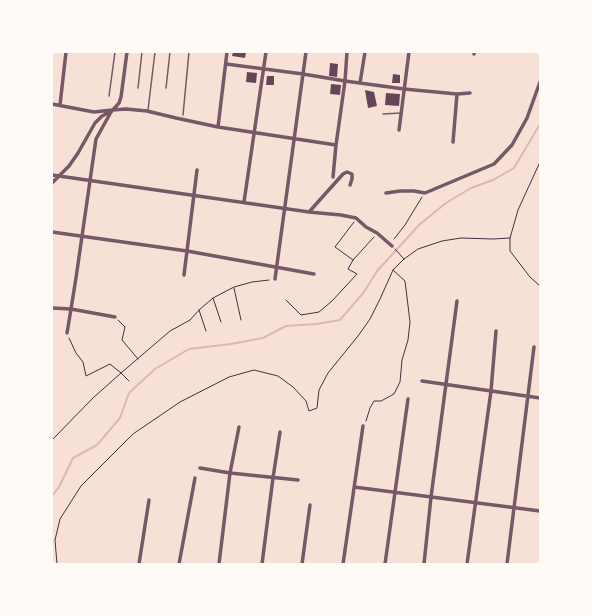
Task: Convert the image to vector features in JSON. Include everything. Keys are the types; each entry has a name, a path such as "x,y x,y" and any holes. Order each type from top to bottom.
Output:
{"street":[{"path":"60,105 66,52"},
{"path":"67,333 96,139 112,111 119,103 127,52"},
{"path":"218,127 227,52"},
{"path":"244,202 266,52"},
{"path":"275,279 306,52"},
{"path":"333,177 345,81 347,52"},
{"path":"360,83 365,52"},
{"path":"399,130 409,52"},
{"path":"226,64 404,89 457,94 470,93"},
{"path":"386,193 414,191 424,193 494,164 512,145 527,118 540,82"},
{"path":"453,142 457,94"},
{"path":"52,104 94,112 147,111 218,127 336,145"},
{"path":"52,183 69,166 95,122 102,116 112,111"},
{"path":"184,275 197,170"},
{"path":"309,212 343,174 347,172 352,174 350,185"},
{"path":"52,175 356,218 391,245"},
{"path":"52,232 187,251 314,274"},
{"path":"424,564 431,497 457,301"},
{"path":"52,308 71,309 115,317"},
{"path":"467,564 491,391 496,331"},
{"path":"507,564 534,347"},
{"path":"422,381 540,398"},
{"path":"385,564 408,399"},
{"path":"343,564 363,426"},
{"path":"219,564 230,473 239,427"},
{"path":"262,564 280,432"},
{"path":"200,468 230,473 298,480"},
{"path":"179,564 195,478"},
{"path":"354,487 540,511"},
{"path":"139,564 149,500"},
{"path":"302,564 310,505"}],"lane":[{"path":"109,96 115,52"},
{"path":"138,88 142,52"},
{"path":"147,111 155,52"},
{"path":"166,88 170,52"},
{"path":"183,115 189,52"},
{"path":"383,114 401,113"}],"path":[{"path":"540,162 518,210 510,238 510,251 530,277 540,286"},
{"path":"403,258 391,245 424,193"},
{"path":"353,260 335,248 356,218"},
{"path":"286,300 301,315 319,312 332,301 357,274 348,268 353,260 377,233"},
{"path":"57,564 55,540 60,519 81,486 133,434 180,402 229,377 254,370 278,376 293,387 306,401 310,411 316,408 319,390 328,373 370,319 393,270 403,258 418,249 442,241 461,238 510,238"},
{"path":"363,426 374,401 381,401 394,394 400,382 402,360 408,340 410,322 405,281 393,270"},
{"path":"52,440 93,398 138,358 170,330 190,320 213,298 234,287 252,282 275,279"},
{"path":"234,287 241,320"},
{"path":"213,298 221,322"},
{"path":"199,310 206,330"},
{"path":"115,317 124,327 122,340 138,358"},
{"path":"67,333 76,353 83,362 86,376 110,364 129,381"}],"building":[{"path":"233,52 246,52 245,58 232,56"},
{"path":"330,63 338,64 337,77 329,76"},
{"path":"247,72 257,73 256,83 246,82"},
{"path":"393,74 400,75 400,83 392,83"},
{"path":"267,76 274,76 274,85 266,85"},
{"path":"331,84 341,85 340,95 330,94"},
{"path":"365,90 374,92 377,106 368,108"},
{"path":"386,93 400,94 399,106 385,105"}],"waterway":[{"path":"52,496 59,487 73,458 97,445 120,418 129,393 155,369 189,349 231,344 263,338 286,326 317,324 340,320 364,292 377,271 420,224 446,203 471,188 493,180 514,168 540,124"}]}
